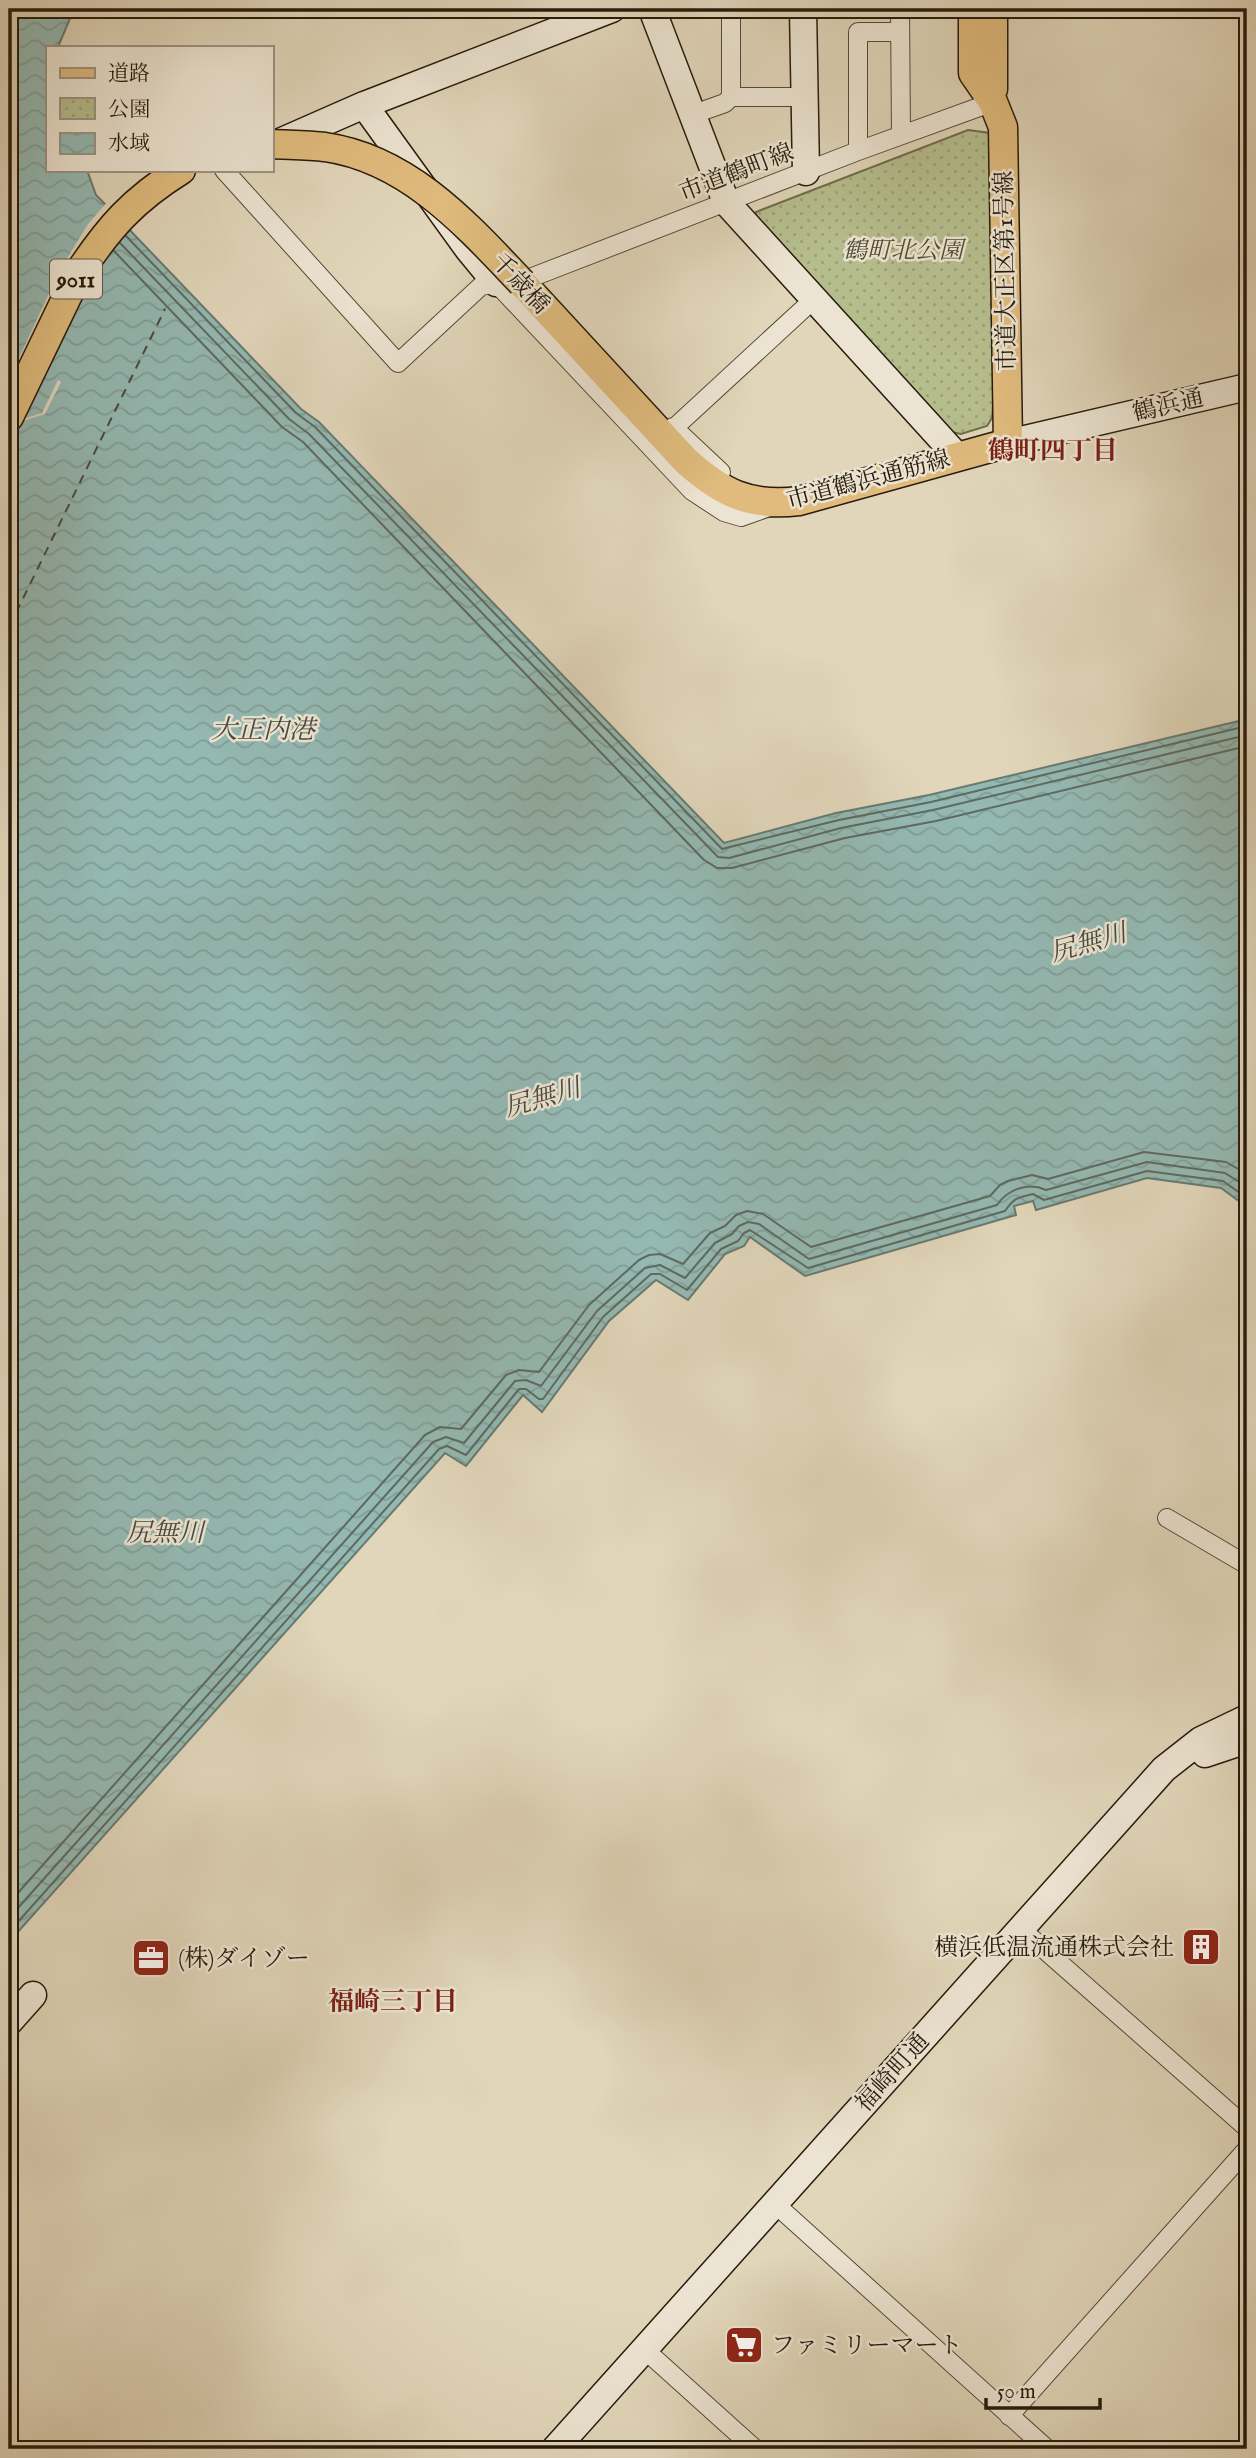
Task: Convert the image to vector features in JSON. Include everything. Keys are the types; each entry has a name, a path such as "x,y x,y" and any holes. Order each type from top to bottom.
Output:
{"main road":[{"path":"972,9 973,73 993,102"},
{"path":"993,9 993,102"},
{"name":"市道大正区第1号線","path":"993,102 1003,127 1008,443"},
{"name":"千歳橋","path":"273,145 327,148 359,155 420,186 474,233 686,461 706,478 725,483"},
{"name":"9011","path":"9,417 78,274 89,257 133,204 178,172"},
{"name":"市道鶴浜通筋線","path":"725,483 764,503 799,501 1008,443"}],"street":[{"path":"273,144 363,105 612,9"},
{"path":"652,9 726,202 957,455"},
{"path":"731,9 731,97"},
{"path":"803,9 806,172"},
{"path":"900,9 901,135"},
{"path":"858,151 858,32 900,32"},
{"path":"694,114 724,103 731,97 804,97"},
{"name":"市道鶴町線","path":"496,283 530,278 858,151 993,102"},
{"path":"363,105 496,283 692,491 724,512 741,517 781,503"},
{"path":"225,172 398,362 481,286 496,283"},
{"path":"530,278 725,483"},
{"path":"674,428 814,299"},
{"name":"鶴浜通","path":"1008,443 1247,387"},
{"path":"1167,1518 1247,1565"},
{"name":"福崎町通","path":"555,2449 1164,1769 1201,1740 1247,1718"},
{"path":"1164,1769 1247,1740"},
{"path":"1021,1929 1247,2127"},
{"path":"9,2022 33,1996"},
{"path":"1009,2416 1247,2149"},
{"path":"774,2203 1046,2449"},
{"path":"644,2349 755,2449"}],"green space":[{"name":"鶴町北公園","path":"968,130 990,133 992,142 993,406 992,418 987,426 961,434 947,431 755,220 756,212"}],"water":[{"path":"9,9 74,9 58,46 46,46 46,172 88,172 96,195 301,409 319,422 724,843 836,813 929,795 1247,719 1247,1207 1221,1188 1147,1178 1036,1210 1033,1201 1014,1206 1016,1215 805,1276 750,1237 744,1246 725,1254 688,1300 656,1280 609,1321 542,1412 523,1395 466,1466 445,1453 9,1942"}],"pier":[{"path":"108,201 129,224 87,281 23,419 42,413 58,380 61,382 45,414 20,422 9,444 9,379 60,270 88,224"}],"ferry route":[{"path":"9,627 165,309"}],"place":[{"name":"横浜低温流通株式会社","path":"1201,1947"},
{"name":"(株)ダイゾー","path":"151,1958"},
{"name":"ファミリーマート","path":"744,2345"}],"district":[{"name":"鶴町四丁目","path":"1053,450"},
{"name":"福崎三丁目","path":"393,2001"}],"water label":[{"name":"大正内港","path":"263,729"},
{"name":"尻無川","path":"1088,942"},
{"name":"尻無川","path":"542,1097"},
{"name":"尻無川","path":"165,1532"}]}
